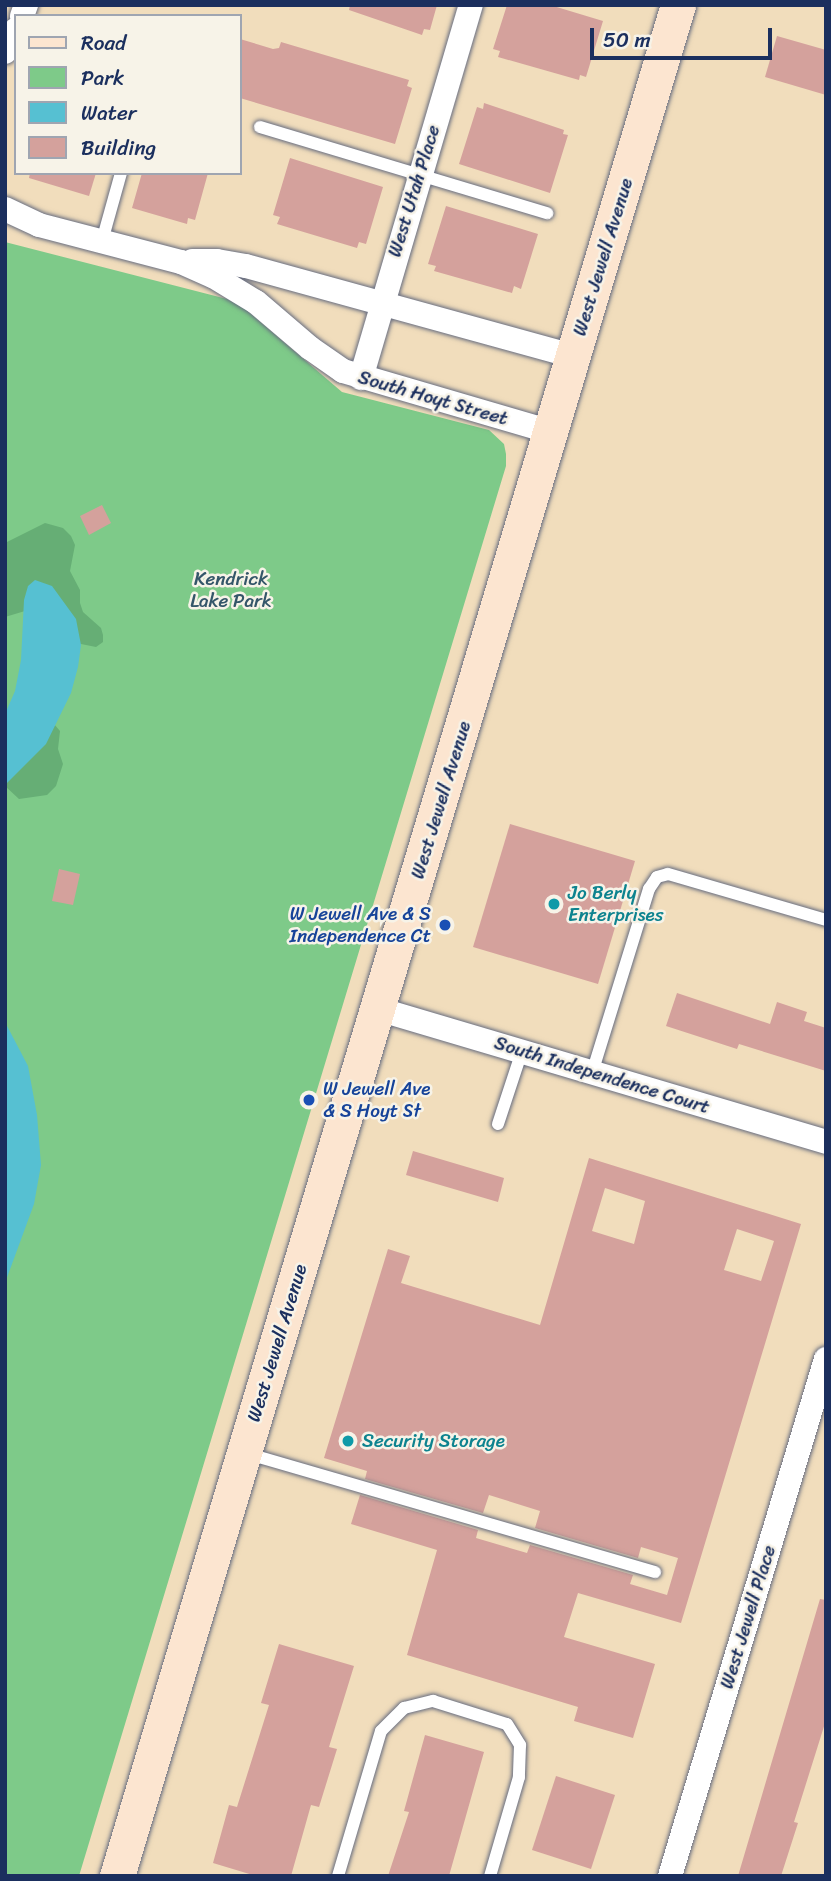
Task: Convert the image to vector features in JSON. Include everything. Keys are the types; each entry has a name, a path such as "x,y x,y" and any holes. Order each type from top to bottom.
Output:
{"main road":[{"name":"West Jewell Avenue","path":"117,1876 678,5"}],"street":[{"name":"West Utah Place","path":"361,378 381,300 471,5"},
{"path":"5,52 14,33"},
{"name":"South Hoyt Street","path":"5,209 23,220 181,262 236,288 330,363 361,378 552,432"},
{"name":"South Hoyt Street","path":"181,262 217,261 237,264 381,300 573,356"},
{"name":"South Independence Court","path":"378,1009 826,1142"},
{"name":"West Jewell Place","path":"670,1876 826,1359"}],"lane":[{"path":"260,128 547,213"},
{"path":"102,242 120,175"},
{"path":"592,1073 649,889 657,877 668,874 826,920"},
{"path":"498,1124 522,1051"},
{"path":"244,1453 656,1572"},
{"path":"338,1876 381,1731 404,1708 433,1701 507,1724 520,1745 519,1777 490,1876"}],"green space":[{"name":"Kendrick Lake Park","path":"5,242 227,299 244,308 342,392 489,430 504,444 506,454 506,466 79,1876 5,1876"},
{"path":"45,523 63,528 75,545 70,571 80,590 83,612 101,628 103,642 96,647 76,643 25,611 5,617 5,543"},
{"path":"54,724 60,731 58,749 63,764 56,786 47,795 19,799 5,786 5,763"}],"water":[{"path":"35,580 52,586 76,619 81,645 78,667 71,693 46,744 5,785 5,714 15,691 21,660 24,600 28,586"},
{"path":"5,1022 28,1066 37,1115 41,1165 34,1204 5,1283"}],"building":[{"path":"350,5 437,5 430,30 424,29 422,35 349,10"},
{"path":"507,5 550,5 603,21 586,77 580,75 579,80 498,57 500,51 493,49"},
{"path":"777,36 826,50 826,95 765,77"},
{"path":"242,40 273,49 279,48 281,42 409,80 407,86 412,88 395,144 242,99"},
{"path":"484,103 564,130 563,134 568,135 550,193 459,164 477,107 483,109"},
{"path":"290,158 383,187 366,244 359,242 357,248 277,224 280,217 273,215"},
{"path":"30,175 95,175 89,196 29,178"},
{"path":"141,175 207,175 195,220 188,218 187,224 132,208"},
{"path":"446,206 538,234 521,289 514,286 512,293 434,271 436,266 428,264"},
{"path":"102,505 111,523 89,535 80,516"},
{"name":"Jo Berly Enterprises","path":"510,824 635,861 598,984 473,947"},
{"path":"59,869 80,874 73,905 52,901"},
{"path":"677,993 770,1024 777,1002 807,1012 804,1021 826,1028 826,1071 739,1044 737,1049 666,1026"},
{"path":"413,1151 504,1178 498,1202 406,1175"},
{"path":"589,1158 801,1224 681,1623 578,1593 564,1637 655,1664 633,1738 574,1721 578,1707 407,1655 437,1550 351,1524 360,1495 478,1530 476,1538 527,1553 530,1545 633,1575 630,1584 667,1595 678,1558 641,1547 638,1558 535,1528 540,1511 489,1495 483,1513 365,1479 367,1471 324,1458 388,1249 410,1256 401,1283 540,1325","holes":["605,1188 645,1201 634,1244 592,1231","737,1229 774,1241 761,1281 724,1270"]},
{"path":"820,1599 826,1600 826,1720 794,1822 798,1823 781,1876 738,1876"},
{"path":"279,1644 354,1666 329,1747 337,1749 319,1807 311,1805 291,1876 256,1876 213,1863 229,1805 237,1807 269,1705 261,1703"},
{"path":"425,1735 484,1752 449,1876 388,1876 409,1812 404,1811"},
{"path":"556,1776 615,1795 591,1869 532,1850"}],"place":[{"name":"Jo Berly Enterprises","path":"554,904"},
{"name":"W Jewell Ave & S Independence Ct","path":"445,925"},
{"name":"W Jewell Ave & S Hoyt St","path":"309,1100"},
{"name":"Security Storage","path":"348,1441"}]}
